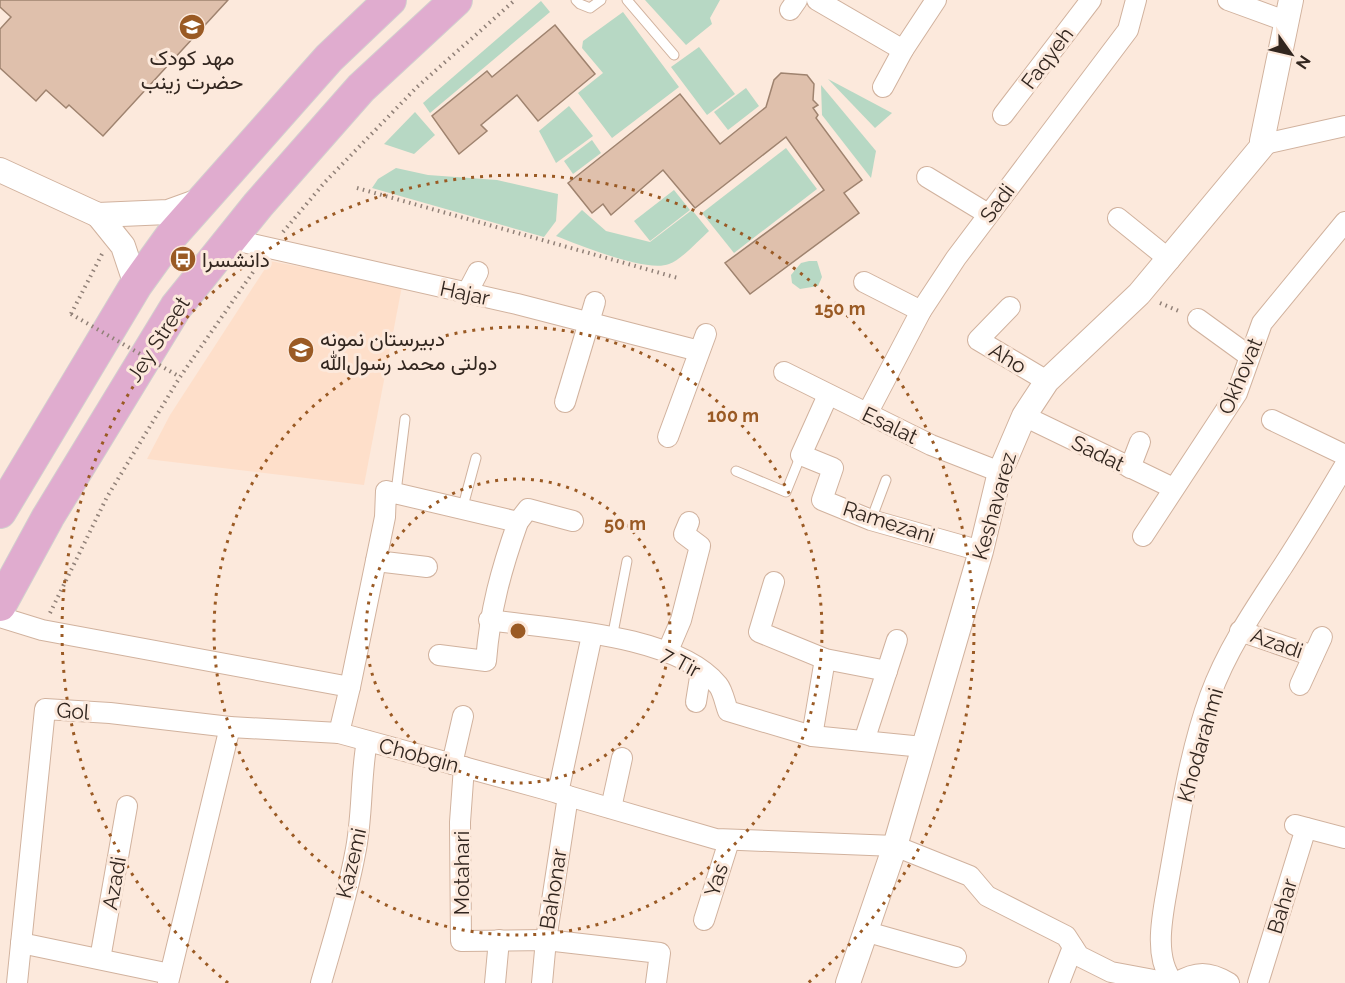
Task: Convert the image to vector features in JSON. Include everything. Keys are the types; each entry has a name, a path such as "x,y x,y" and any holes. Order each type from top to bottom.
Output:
{"main road":[{"path":"0,512 136,285 172,235 329,58 390,0"},
{"name":"Jey Street","path":"0,605 48,517 176,307 230,239 361,88 456,0"}],"street":[{"path":"817,0 903,50"},
{"name":"Faqyeh","path":"1003,115 1090,0"},
{"name":"Sadi","path":"867,414 921,311 988,214 1128,30 1136,0"},
{"path":"1228,0 1289,11 1262,141 1264,144 1345,126"},
{"path":"883,87 927,3"},
{"name":"Keshavarez","path":"848,983 895,846 981,551 1000,472 1024,416 1047,381 1139,294 1170,260 1264,144"},
{"path":"0,170 98,215 123,246 136,285"},
{"path":"927,177 988,214"},
{"path":"98,215 168,212 204,199"},
{"path":"1118,218 1170,260"},
{"name":"Okhovat","path":"1143,536 1173,488 1223,418 1237,393 1262,323 1345,222"},
{"name":"Hajar","path":"230,239 517,304 588,324 702,343 668,437"},
{"path":"467,293 478,272"},
{"path":"864,282 921,311"},
{"path":"565,402 595,302"},
{"name":"Aho","path":"1010,307 978,340 1047,381"},
{"path":"1198,320 1249,356"},
{"name":"Esalat","path":"784,372 931,445 1000,472"},
{"path":"801,455 828,395"},
{"name":"Sadat","path":"1024,416 1173,488"},
{"path":"1272,420 1345,455"},
{"path":"1130,468 1140,442"},
{"name":"Ramezani","path":"801,455 833,468 822,500 871,520 981,551"},
{"name":"Khodarahmi","path":"1173,983 1166,974 1161,944 1180,818 1210,695 1240,631 1312,522 1345,465"},
{"path":"339,733 385,517 386,491 518,522"},
{"path":"439,655 486,661 489,620 497,581 518,522 528,509 573,521"},
{"path":"667,653 681,620 699,546 684,534 689,522"},
{"path":"376,561 427,567"},
{"path":"774,582 759,632 825,659 887,671"},
{"path":"0,617 42,630 350,687"},
{"name":"7 Tir","path":"489,620 645,643 694,665 720,686 728,711 812,736 923,747"},
{"name":"Azadi","path":"1240,631 1314,656"},
{"name":"Bahonar","path":"542,983 563,794 592,635"},
{"path":"1299,686 1322,637"},
{"path":"864,741 897,640"},
{"path":"812,736 825,659"},
{"path":"696,702 701,671"},
{"name":"Gol","path":"17,983 45,709 110,713 230,727 339,733"},
{"path":"458,765 463,716"},
{"path":"21,943 169,978 230,727"},
{"name":"Chobgin","path":"339,733 729,841 895,846"},
{"name":"Kazemi","path":"321,983 355,856 362,817 363,766 367,741"},
{"path":"611,808 622,758"},
{"name":"Motahari","path":"458,765 461,941 546,940 660,953 656,983"},
{"name":"Azadi","path":"100,960 128,806"},
{"name":"Bahar","path":"1258,983 1301,827 1345,838"},
{"name":"Yas","path":"704,920 729,841"},
{"path":"895,846 970,876 987,896 1066,936 1079,956 1111,972 1173,983 1192,973 1214,974 1229,983"},
{"path":"864,931 956,957"},
{"path":"495,983 499,940"},
{"path":"1059,983 1073,947"}],"lane":[{"path":"576,0 590,8 601,0"},
{"path":"627,0 674,55"},
{"path":"396,492 405,419"},
{"path":"736,471 786,492 801,455"},
{"path":"462,510 476,458"},
{"path":"871,520 886,480"},
{"path":"612,638 627,561"}],"path":[{"path":"42,630 107,497 180,377 269,248 325,182 417,87 515,0"},
{"path":"357,188 678,278"},
{"path":"113,234 71,314 180,377"},
{"path":"1139,294 1198,320"}],"shaded area":[{"name":"دبیرستان نمونه دولتی محمد رسول‌الله","path":"270,261 402,286 364,485 147,459 170,415"}],"green space":[{"path":"645,0 720,0 710,18 712,24 686,45"},
{"path":"541,1 550,12 430,113 423,103"},
{"path":"623,12 679,87 612,138 578,93 603,73 582,48 583,41"},
{"path":"699,47 735,94 707,115 671,67"},
{"path":"828,79 892,113 875,128"},
{"path":"821,85 876,151 871,178 822,115"},
{"path":"746,88 759,106 728,130 714,112"},
{"path":"569,106 593,136 556,163 539,131"},
{"path":"415,112 435,135 414,154 384,144"},
{"path":"592,140 601,153 573,174 564,161"},
{"path":"786,148 817,189 734,253 702,213"},
{"path":"396,168 428,175 497,180 558,194 556,221 544,237 372,188 378,179"},
{"path":"674,190 690,210 650,241 634,221"},
{"path":"582,210 606,231 650,242 692,210 709,231 674,262 659,266 645,265 613,257 556,236"},
{"path":"817,261 822,277 818,286 800,289 792,283 791,275 801,263"}],"building":[{"path":"0,0 228,0 103,136 69,105 66,108 46,90 36,101 0,68 0,29 11,17 0,7"},
{"path":"555,25 595,74 538,121 517,95 481,125 487,131 459,154 432,116 487,71 492,77"},
{"path":"781,73 807,75 814,84 813,100 818,105 813,108 818,115 816,118 862,180 844,193 859,213 750,294 725,263 824,190 786,137 695,208 663,170 611,215 603,204 592,213 568,183 680,94 720,144 766,107 774,80"}],"place":[{"name":"مهد کودک حضرت زینب","path":"192,27"},
{"name":"دانشسرا","path":"183,259"},
{"name":"دبیرستان نمونه دولتی محمد رسول‌الله","path":"301,350"}]}
